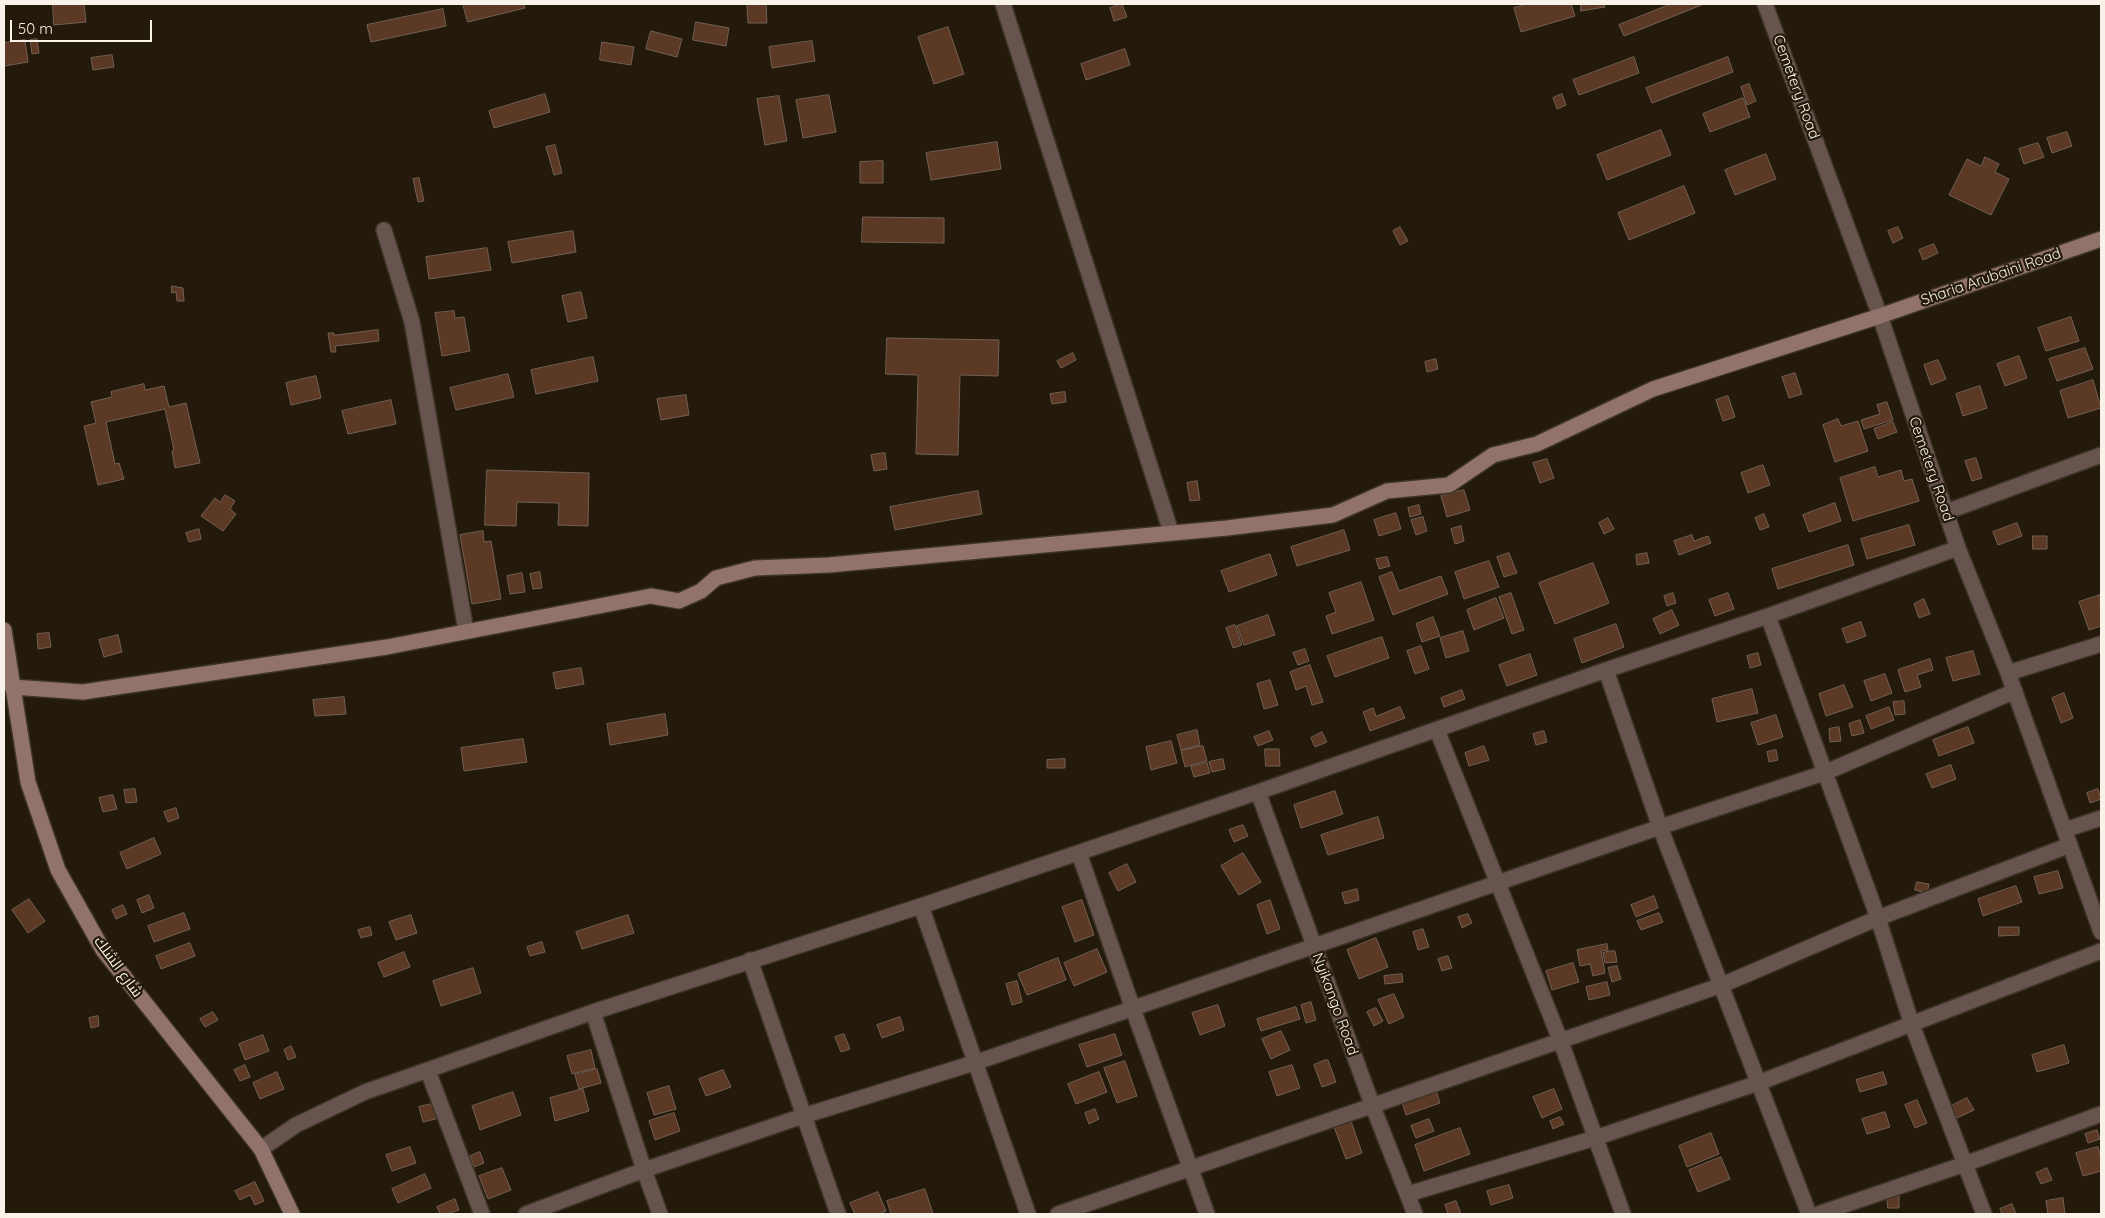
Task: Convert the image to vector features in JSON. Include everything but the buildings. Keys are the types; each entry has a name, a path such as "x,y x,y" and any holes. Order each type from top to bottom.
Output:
{"street":[{"path":"1003,4 1171,532"},
{"name":"Cemetery Road","path":"1765,4 1880,316 1958,548 2015,691 2101,932"},
{"path":"384,230 412,322 466,631"},
{"name":"Sharia Arubaini Road","path":"12,687 84,692 387,647 651,596 679,601 701,591 716,578 755,568 830,565 1227,528 1333,515 1387,491 1449,485 1493,455 1537,444 1653,389 1880,316 2101,239"},
{"path":"1946,512 2101,455"},
{"path":"261,1149 296,1125 365,1092 593,1012 921,906 1258,792 1606,670 1768,616 1958,548"},
{"path":"1768,616 1878,918 1912,1025 1984,1214"},
{"name":"شارع الشلك","path":"4,630 28,782 58,870 104,950 261,1149 292,1214"},
{"path":"2008,673 2101,644"},
{"path":"1606,670 1660,827 1809,1214"},
{"path":"526,1214 644,1170 803,1116 974,1063 1133,1010 1660,827 1824,773 2015,691"},
{"path":"1437,730 1561,1042 1623,1214"},
{"name":"Nyikango Road","path":"1258,792 1373,1106 1415,1214"},
{"path":"2065,830 2101,818"},
{"path":"1058,1214 1722,986 1878,918 2070,845"},
{"path":"1079,852 1133,1010 1207,1214"},
{"path":"921,906 1028,1214"},
{"path":"1408,1194 1595,1138 1758,1083 1912,1025 2101,950"},
{"path":"750,960 838,1214"},
{"path":"593,1012 660,1214"},
{"path":"428,1071 482,1214"},
{"path":"1818,1214 1965,1164 2101,1114"}]}
